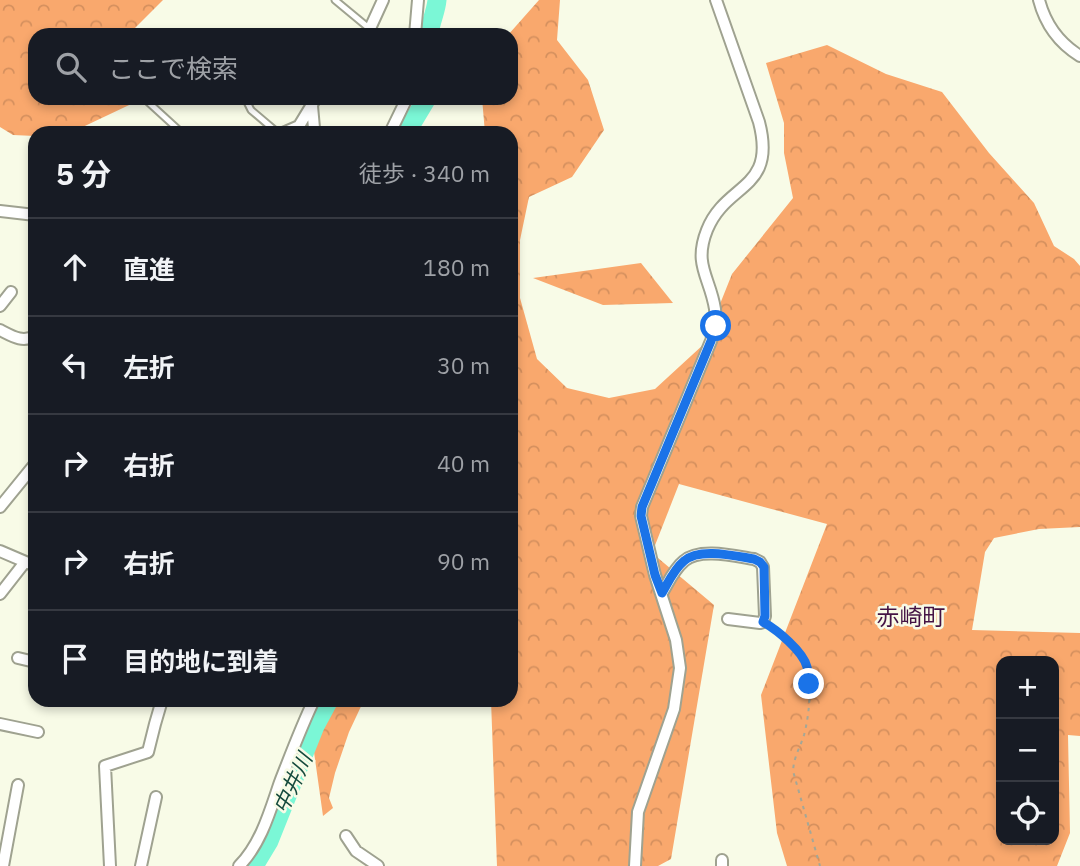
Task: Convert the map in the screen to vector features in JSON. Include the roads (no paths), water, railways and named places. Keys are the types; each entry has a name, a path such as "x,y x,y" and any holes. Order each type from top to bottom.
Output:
{"street":[{"path":"371,28 383,0"},
{"path":"416,28 418,0"},
{"path":"635,866 638,812 674,709 680,668 679,651 655,575 641,516 642,507 716,326 715,307 702,270 701,251 706,231 715,214 749,183 764,156 764,138 716,0"},
{"path":"1039,0 1047,23 1080,56"},
{"path":"299,126 312,105"},
{"path":"314,105 314,126"},
{"path":"393,126 404,105"},
{"path":"0,211 28,214"},
{"path":"0,306 11,292"},
{"path":"0,330 20,340 28,338"},
{"path":"0,507 28,473"},
{"path":"0,551 28,563"},
{"path":"662,593 678,567 692,555 706,553 754,559 764,567 763,622 760,624 728,619"},
{"path":"0,594 28,566"},
{"path":"18,658 28,660"},
{"path":"110,866 105,766 148,752 160,707"},
{"path":"239,866 246,859 265,824 311,707"},
{"path":"0,724 38,732"},
{"path":"3,866 18,785"},
{"path":"141,866 156,797"},
{"path":"346,836 356,851 378,866"}],"lane":[{"path":"335,0 365,28"},
{"path":"151,105 174,126"},
{"path":"248,105 270,126"}],"waterway":[{"name":"中井川","path":"431,28 437,0"},
{"name":"中井川","path":"410,126 423,105"},
{"name":"中井川","path":"254,866 269,841 325,707"}],"district":[{"name":"赤崎町","path":"911,616"}]}
